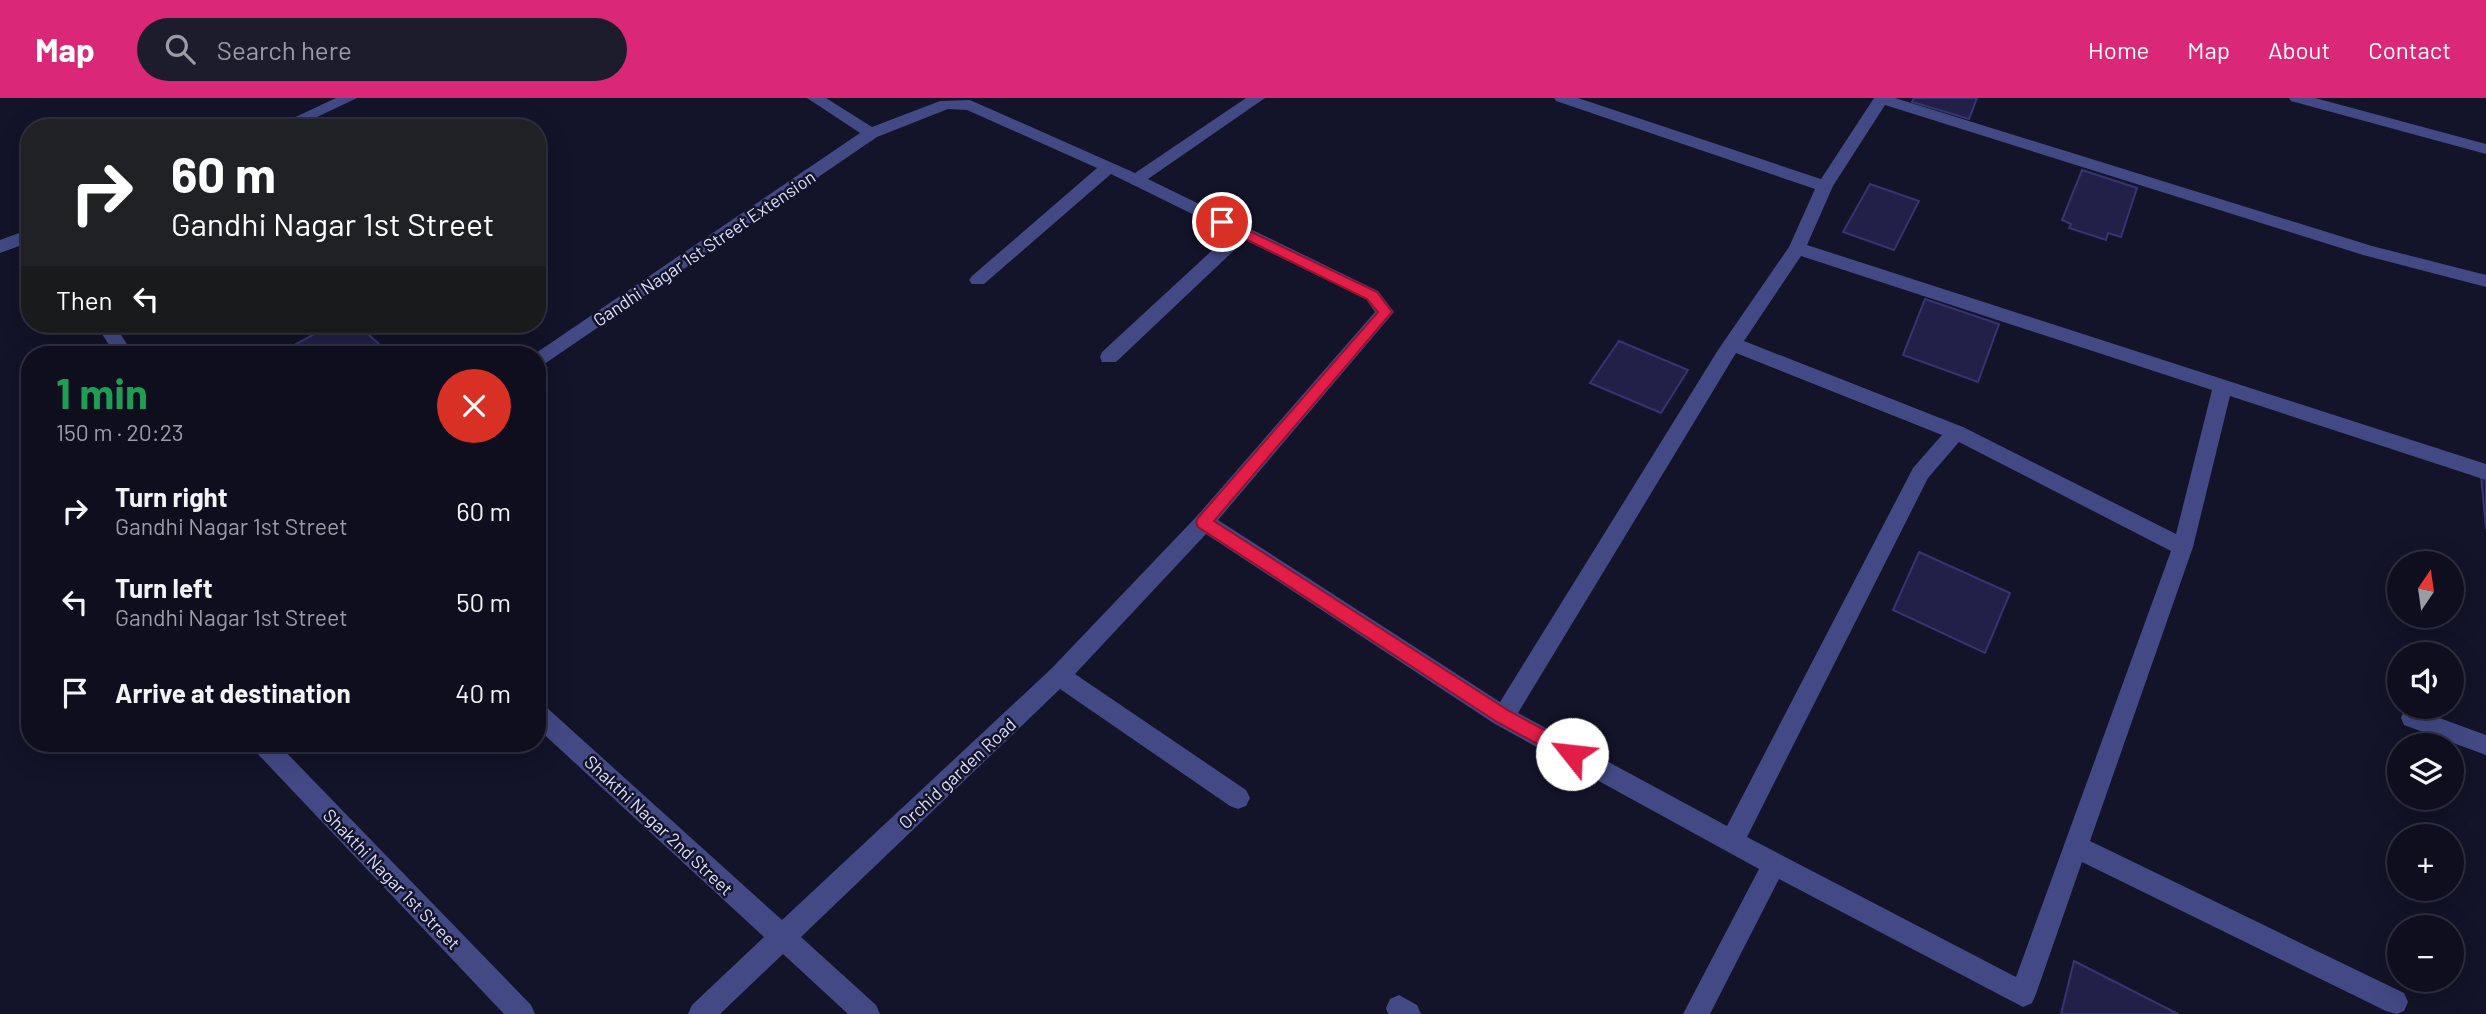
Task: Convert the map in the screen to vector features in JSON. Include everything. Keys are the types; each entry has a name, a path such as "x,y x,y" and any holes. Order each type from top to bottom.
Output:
{"street":[{"path":"300,119 349,98"},
{"path":"815,98 871,133"},
{"path":"1136,180 1258,98"},
{"path":"1562,98 1825,186"},
{"path":"2297,98 2486,149"},
{"path":"1503,717 1732,344 1797,247 1825,186 1882,99 2356,247 2486,281"},
{"name":"Gandhi Nagar 1st Street Extension","path":"546,356 871,133 946,104 970,105 1109,167 1244,232"},
{"path":"978,280 1109,167"},
{"path":"1109,357 1244,232"},
{"name":"Orchid garden Road","path":"701,1014 1059,676 1204,522 1385,312 1372,295 1244,232"},
{"path":"0,247 21,238"},
{"path":"1797,247 2486,472"},
{"path":"1732,344 1956,432 2183,547"},
{"path":"1204,522 1503,717 1774,864 2023,994 2183,547 2222,385"},
{"path":"1732,841 1920,473 1956,432"},
{"path":"1059,676 1238,798"},
{"path":"2415,719 2486,745"},
{"name":"Shakthi Nagar 2nd Street","path":"546,721 867,1014"},
{"name":"Shakthi Nagar 1st Street","path":"270,752 522,1014"},
{"path":"2076,848 2395,1002"},
{"path":"1696,1014 1774,864"}],"building":[{"path":"1914,98 1977,98 1969,119 1912,102"},
{"path":"2082,170 2137,188 2121,237 2108,233 2106,240 2069,228 2071,224 2062,220"},
{"path":"1870,184 1919,201 1894,250 1843,232"},
{"path":"1925,299 1999,324 1978,382 1903,355"},
{"path":"316,333 367,333 381,346 293,346"},
{"path":"1619,341 1688,370 1661,413 1590,383"},
{"path":"2481,475 2486,477 2486,529"},
{"path":"1919,552 2010,593 1985,653 1893,610"},
{"path":"2074,961 2178,1014 2061,1014"}],"route":[{"path":"1222,222 1372,295 1385,312 1204,522 1503,717 1572,754"}]}
